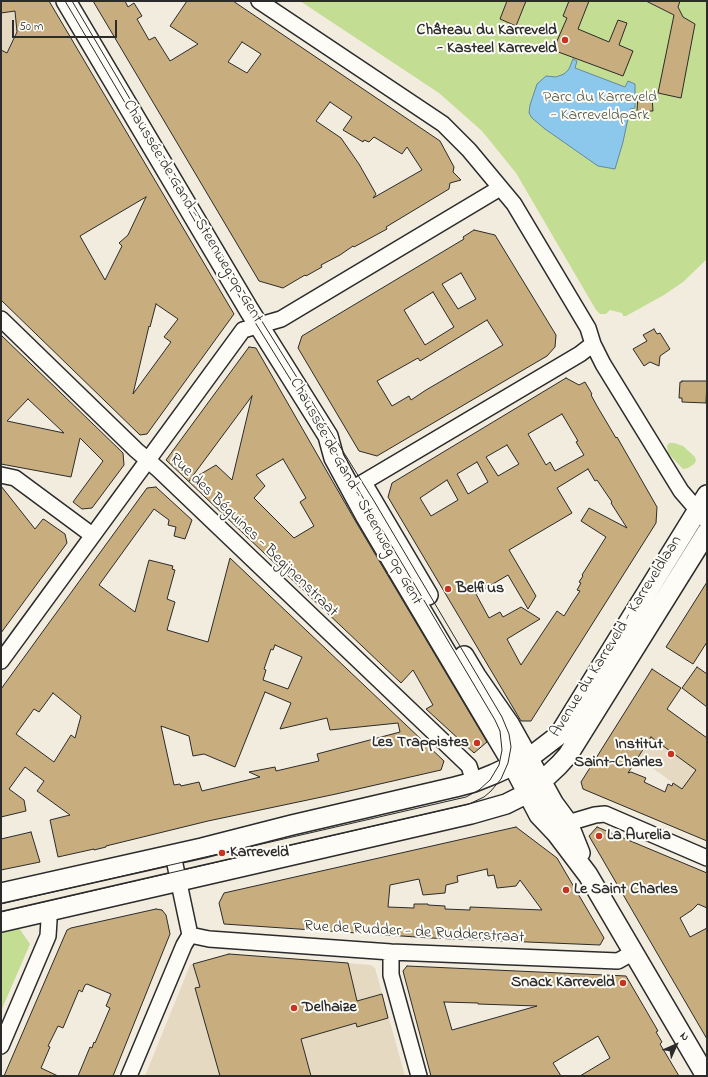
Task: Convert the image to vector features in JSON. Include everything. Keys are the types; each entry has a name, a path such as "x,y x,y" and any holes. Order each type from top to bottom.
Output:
{"street":[{"name":"Chaussée de Gand - Steenweg op Gent","path":"66,1 264,324 335,431 342,452 357,486 472,669 510,725 521,762 535,787 554,804 568,823 588,875"},
{"name":"Chaussée de Gand - Steenweg op Gent","path":"82,1 264,324"},
{"path":"259,1 443,124 469,150 514,204 588,328 593,344 603,364 681,491 704,509"},
{"path":"1,661 243,330 281,319 500,188"},
{"name":"Rue des Béguines - Begijnenstraat","path":"1,319 468,766 474,782"},
{"path":"357,486 580,354 593,344"},
{"path":"1,475 15,478 92,535"},
{"name":"Avenue du Karreveld - Karreveldlaan","path":"1,894 173,855 474,782 521,762 559,735 704,509"},
{"name":"Avenue du Karreveld - Karreveldlaan","path":"1,922 471,814 506,804 535,787 568,755 707,532"},
{"name":"Chaussée de Gand - Steenweg op Gent","path":"535,787 539,815 557,834 588,875 706,1076"},
{"path":"568,823 594,815 605,814 707,858"},
{"path":"130,1076 184,945 190,936 173,855"},
{"path":"1,1046 48,936 49,920 47,912"},
{"name":"Rue de Rudder - de Rudderstraat","path":"190,936 209,939 390,952 618,961 634,952"},
{"path":"390,952 391,975 419,1076"}],"shaded area":[{"path":"15,11 17,32 1,66 1,13"},
{"name":"Institut Saint-Charles","path":"631,703 662,722 670,711 707,738 707,807 609,737"},
{"path":"229,954 371,965 375,968 405,1076 145,1076 190,965"}],"green space":[{"name":"Parc du Karreveld - Karreveldpark","path":"300,1 707,1 707,259 683,282 664,295 626,316 623,316 622,313 610,310 606,314 600,314 596,310 516,173 482,131 439,93"},
{"path":"669,443 683,446 695,457 696,461 694,464 683,469 668,453 667,446"},
{"path":"19,928 30,944 1,1011 1,932"}],"water":[{"path":"573,59 577,61 575,68 625,87 628,81 635,84 635,108 630,109 623,142 615,169 598,166 545,129 532,118 529,113 537,84 546,76 556,77 564,74 569,69"}],"building":[{"path":"1,1 49,1 234,314 147,434 140,435 1,300 1,50 7,53 17,32 15,11 1,13","holes":["146,197 128,235 119,243 122,246 105,280 80,236","156,304 178,319 164,337 171,342 133,394 149,326 150,327"]},
{"path":"93,1 125,1 128,7 134,3 142,16 137,19 149,40 155,37 170,61 198,44 170,26 187,1 233,1 440,141 454,167 453,172 461,180 450,183 449,189 386,227 387,229 354,247 353,246 321,265 322,267 283,288 259,281","holes":["242,42 261,54 247,73 228,62","330,102 352,117 343,130 363,142 364,140 369,142 374,137 402,154 407,147 422,170 373,198 376,194 359,164 341,138 316,121"]},
{"path":"507,1 526,1 516,26 500,19"},
{"name":"Château du Karreveld - Kasteel Karreveld","path":"569,1 589,1 578,29 609,42 618,20 627,23 619,45 633,51 623,76 553,50 567,18 563,16"},
{"path":"646,1 680,1 678,7 683,17 695,24 681,98 658,93 674,15"},
{"path":"638,96 652,97 653,111 637,111"},
{"path":"474,230 495,235 556,335 555,347 547,356 377,456 359,451 298,348 302,336 464,239 463,237","holes":["461,273 476,299 458,309 442,284","433,292 454,327 425,345 404,310","487,320 503,345 411,400 409,396 392,406 377,381 418,358 420,361"]},
{"path":"654,329 657,334 660,333 670,349 660,356 659,366 650,362 644,366 633,349 647,341 643,335"},
{"path":"1,335 123,453 124,465 92,508 82,509 73,502 103,461 80,438 71,477 1,464","holes":["28,399 64,433 7,421"]},
{"path":"249,347 256,348 356,522 487,742 474,753 426,709 433,705 413,670 401,683 166,460","holes":["252,396 232,480 216,465 189,481","283,459 306,498 300,502 314,526 294,538 254,498 265,486 256,475"]},
{"path":"566,378 579,385 585,382 597,406 616,438 617,437 657,507 656,523 531,721 521,721 388,497 392,483","holes":["562,414 578,441 576,442 584,455 555,471 550,462 546,465 528,434","507,445 519,464 498,476 486,457","477,462 488,482 468,494 457,474","588,469 595,481 597,480 612,502 611,503 627,528 589,508 581,521 606,537 582,575 583,576 579,582 581,583 577,590 580,591 564,616 557,611 521,665 507,639 540,619 521,607 503,617 500,612 489,618 476,594 508,575 528,609 536,596 509,550 572,513 557,488","447,480 458,500 431,516 420,498"]},
{"path":"707,381 706,403 682,402 682,398 679,398 680,382"},
{"path":"1,486 35,529 43,519 65,534 67,543 1,633"},
{"path":"156,487 192,520 185,539 174,536 176,527 168,525 169,520 154,509 99,585 135,612 149,560 173,566 172,569 175,570 167,599 175,602 167,630 208,642 230,558 444,761 441,770 208,821 94,850 58,857 50,820 70,815 37,791 44,781 25,767 9,789 24,800 26,811 1,817 1,689 147,488","holes":["275,645 302,657 288,689 263,680 266,670 264,669 271,649 273,650","265,692 291,703 280,729 327,718 330,730 398,723 400,732 317,754 319,761 276,771 275,767 249,772 260,777 202,791 199,782 181,786 180,784 174,785 161,726 189,736 193,756 204,754 235,767","53,693 81,716 75,738 71,735 54,762 16,734 34,709 39,712"]},
{"path":"707,582 707,642 693,664 666,647"},
{"path":"697,667 707,674 707,707 682,688"},
{"path":"652,669 681,688 667,709 707,738 707,841 583,789 581,782","holes":["651,737 696,770 682,789 673,783 672,786 668,784 665,792 644,782 646,778 631,772 628,773"]},
{"path":"516,827 557,858 604,938 600,945 431,938 224,924 219,903 224,893","holes":["487,869 488,876 494,875 497,888 516,886 520,880 542,910 470,907 470,910 445,909 445,906 428,904 414,904 414,908 388,907 390,885 419,879 423,895 445,893 446,885 458,882 457,876"]},
{"path":"597,827 707,873 707,908 698,904 680,918 690,937 707,928 707,1039 589,836"},
{"path":"31,832 40,862 1,870 1,839"},
{"path":"156,909 162,910 166,915 170,934 113,1076 78,1076 90,1047 92,1048 94,1042 95,1043 110,1008 106,1006 111,994 87,984 82,992 79,990 63,1028 58,1026 48,1046 50,1047 41,1068 58,1076 4,1076 67,930"},
{"name":"Delhaize","path":"229,954 348,963 357,1001 382,994 388,1018 357,1027 356,1023 301,1039 311,1076 220,1076 195,988 200,987 193,964"},
{"path":"407,966 626,976 658,1031 656,1032 662,1042 660,1044 679,1076 580,1076 610,1058 598,1036 553,1063 561,1076 431,1076 403,971","holes":["444,1002 478,1004 537,1006 452,1030"]}],"tram line":[{"path":"1,904 466,797 479,790 490,780 499,765 502,750 500,731 495,720 346,469 248,311 65,1"},
{"path":"1,912 469,804 484,797 501,779 508,763 511,747 509,734 502,717 374,501 253,307 72,1"}],"place":[{"name":"Château du Karreveld - Kasteel Karreveld","path":"565,40"},
{"name":"Belfius","path":"448,589"},
{"name":"Les Trappistes","path":"477,743"},
{"name":"Institut Saint-Charles","path":"671,754"},
{"name":"La Aurelia","path":"599,836"},
{"name":"Karreveld","path":"222,853"},
{"name":"Le Saint Charles","path":"566,890"},
{"name":"Snack Karreveld","path":"623,983"},
{"name":"Delhaize","path":"294,1008"}]}
